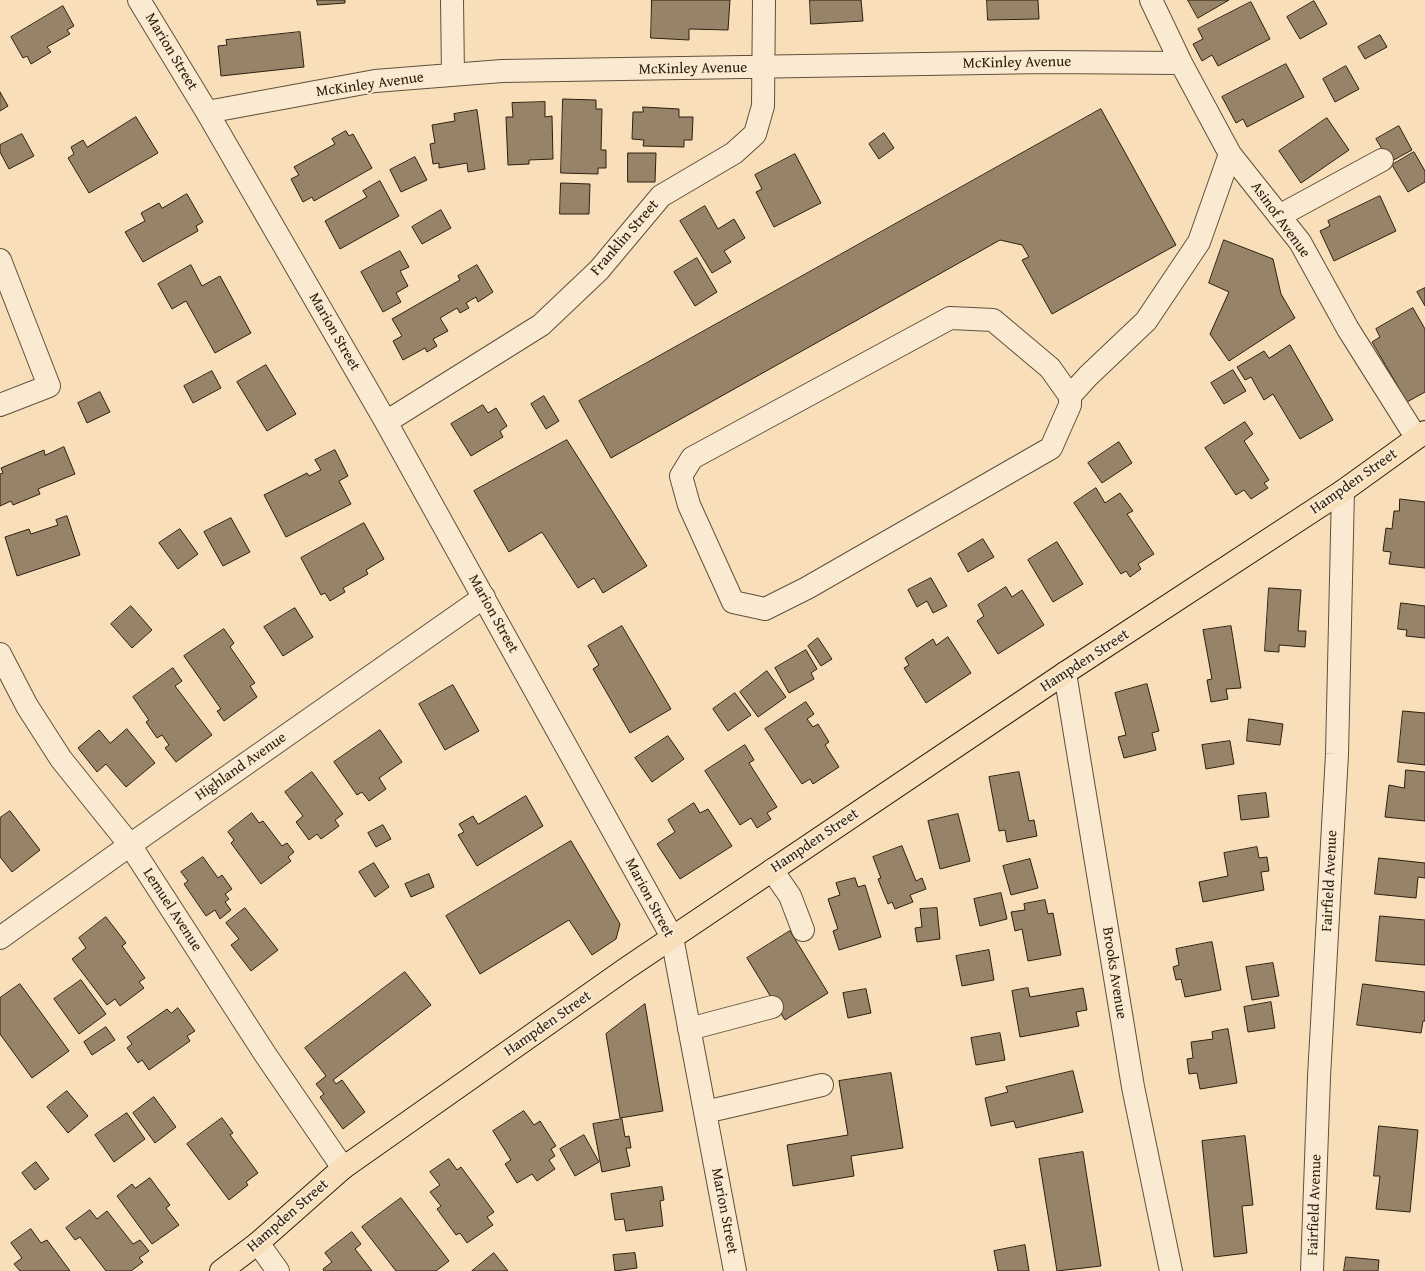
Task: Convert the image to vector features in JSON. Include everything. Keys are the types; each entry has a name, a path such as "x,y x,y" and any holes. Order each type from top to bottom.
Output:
{"main road":[{"name":"Hampden Street","path":"221,1271 258,1243 343,1168 672,937 1065,673 1343,491 1421,435"}],"street":[{"name":"Marion Street","path":"139,0 207,112 386,422 672,937 735,1271"},
{"path":"452,0 453,75"},
{"name":"Franklin Street","path":"386,422 540,325 599,270 661,196 734,153 755,134 763,106 764,0"},
{"name":"Asinof Avenue","path":"1152,0 1181,62 1230,154 1300,242 1348,329 1421,435"},
{"name":"McKinley Avenue","path":"207,112 375,81 502,71 764,68 1045,62 1181,62"},
{"path":"1070,396 1050,368 993,320 950,318 692,458 681,476 689,505 733,602 765,609 828,576 1051,448 1070,405 1070,396 1151,315 1198,242 1230,154"},
{"path":"1279,216 1382,160"},
{"path":"0,260 49,386 0,405"},
{"name":"Fairfield Avenue","path":"1312,1271 1319,1077 1337,754 1343,491"},
{"name":"Highland Avenue","path":"0,938 484,597"},
{"name":"Lemuel Avenue","path":"0,654 27,706 61,760 130,845 265,1054 343,1168"},
{"name":"Brooks Avenue","path":"1065,673 1133,1087 1171,1271"},
{"path":"772,870 790,896 803,930"},
{"path":"689,1029 772,1007"},
{"path":"705,1112 822,1085"},
{"path":"258,1243 278,1271"}],"building":[{"path":"317,0 345,0 345,3 318,5"},
{"path":"652,0 730,0 728,30 689,29 689,40 651,38"},
{"path":"810,0 861,0 863,21 811,24"},
{"path":"987,0 1038,0 1039,19 988,20"},
{"path":"1188,0 1229,0 1198,18"},
{"path":"1314,1 1327,24 1300,39 1287,17"},
{"path":"1251,2 1270,39 1218,66 1212,55 1202,61 1193,44 1203,39 1198,29"},
{"path":"63,6 74,26 67,30 70,34 47,47 51,52 31,64 27,56 23,58 11,37"},
{"path":"300,32 304,67 221,76 218,46 227,45 226,40"},
{"path":"1380,35 1387,47 1365,59 1358,47"},
{"path":"1286,64 1304,97 1247,127 1243,119 1236,123 1222,97"},
{"path":"1346,66 1359,89 1335,102 1323,79"},
{"path":"0,92 8,106 0,111"},
{"path":"563,99 596,100 596,109 602,109 601,150 606,150 606,168 598,168 598,174 561,173"},
{"path":"545,102 545,117 552,116 553,159 529,160 529,164 508,165 506,117 513,117 512,103"},
{"path":"643,107 679,109 679,117 693,117 692,140 684,140 684,147 643,146 644,140 632,139 633,112 643,112"},
{"path":"1101,109 1176,245 1052,314 1022,260 1029,257 1022,245 1000,240 611,458 579,401"},
{"path":"477,110 485,169 468,172 467,163 439,168 439,163 433,164 430,144 435,143 432,125 455,121 454,114"},
{"path":"136,117 158,153 89,193 68,158 74,154 71,147 83,140 87,147"},
{"path":"1327,118 1349,150 1301,183 1279,151"},
{"path":"1399,126 1412,150 1390,162 1376,139"},
{"path":"346,131 349,136 353,134 372,168 314,201 312,197 303,202 291,179 299,175 294,167 335,144 332,139"},
{"path":"884,133 894,148 879,159 869,144"},
{"path":"22,134 34,156 9,169 0,152 0,145"},
{"path":"1414,152 1425,171 1425,182 1408,192 1392,165"},
{"path":"628,153 656,153 655,182 628,182"},
{"path":"795,154 821,203 774,227 756,192 762,189 755,175"},
{"path":"415,157 427,180 401,192 390,170"},
{"path":"380,181 399,216 340,249 325,221 367,197 363,191"},
{"path":"561,183 590,184 589,214 560,214"},
{"path":"187,194 203,222 196,226 198,231 143,262 125,232 145,221 141,213 159,203 162,208"},
{"path":"1380,196 1396,231 1334,261 1320,231 1330,226 1328,221"},
{"path":"705,206 718,229 734,219 745,238 724,251 731,262 712,273 680,221"},
{"path":"441,210 451,228 422,244 412,227"},
{"path":"1224,240 1273,259 1281,294 1295,318 1229,361 1210,334 1229,292 1209,283"},
{"path":"400,251 409,267 400,271 408,286 396,293 401,302 383,312 361,272"},
{"path":"697,258 717,292 695,306 674,272"},
{"path":"191,265 202,286 220,276 251,333 215,353 186,301 172,309 158,284"},
{"path":"477,265 493,292 478,302 476,297 466,303 469,308 460,313 457,308 440,318 448,331 433,339 437,346 427,352 425,348 403,360 393,341 402,336 392,319 460,280 458,276"},
{"path":"1425,288 1425,306 1417,292"},
{"path":"1413,308 1425,329 1425,392 1407,402 1372,342 1380,337 1376,329"},
{"path":"1290,345 1333,420 1300,439 1273,394 1264,400 1251,377 1245,380 1237,367 1264,351 1269,358"},
{"path":"266,365 296,414 267,431 237,382"},
{"path":"1233,370 1246,391 1224,404 1211,383"},
{"path":"212,371 221,388 193,403 184,386"},
{"path":"100,392 110,412 87,423 78,403"},
{"path":"544,396 559,421 546,429 531,404"},
{"path":"483,405 488,413 496,408 507,426 500,431 503,437 471,456 451,424"},
{"path":"1245,422 1253,434 1244,441 1269,480 1264,483 1268,488 1251,499 1244,490 1236,495 1205,448"},
{"path":"567,440 647,566 603,593 594,578 578,588 542,532 509,552 474,491"},
{"path":"1119,442 1132,463 1102,483 1088,463"},
{"path":"64,447 75,474 38,489 40,494 13,505 11,501 0,506 0,474 3,473 1,468 44,450 45,455"},
{"path":"335,450 348,476 339,481 351,504 286,537 264,495 307,473 309,476 321,470 315,460"},
{"path":"1096,488 1105,503 1120,493 1133,511 1127,514 1154,554 1138,564 1141,569 1130,577 1126,571 1121,574 1074,503"},
{"path":"1400,499 1425,502 1425,568 1389,564 1391,552 1383,551 1386,528 1392,529 1394,511 1399,511"},
{"path":"67,516 80,555 17,576 5,537 29,529 31,534 58,525 56,520"},
{"path":"231,518 250,552 223,566 204,532"},
{"path":"364,523 384,559 366,570 368,574 343,588 345,592 330,601 325,593 321,595 301,558"},
{"path":"180,529 198,554 178,569 159,543"},
{"path":"983,539 994,557 968,572 958,554"},
{"path":"1057,542 1083,584 1053,602 1028,560"},
{"path":"931,578 947,606 933,613 927,601 917,607 908,590"},
{"path":"1006,587 1012,597 1022,590 1044,625 998,654 977,621 984,616 978,605"},
{"path":"1269,588 1301,590 1298,631 1306,631 1305,647 1279,645 1279,652 1265,651"},
{"path":"1401,603 1425,606 1425,638 1406,636 1407,630 1398,629"},
{"path":"131,606 152,630 132,648 111,624"},
{"path":"295,608 313,637 283,656 264,627"},
{"path":"622,626 671,709 630,733 593,669 599,665 588,646"},
{"path":"1231,626 1241,688 1226,689 1228,699 1211,702 1207,680 1212,679 1203,630"},
{"path":"224,629 234,643 230,647 255,683 250,686 257,697 224,721 217,711 221,709 184,656"},
{"path":"948,637 971,673 926,703 904,668 909,665 905,658 933,639 936,645"},
{"path":"818,638 832,659 821,666 808,646"},
{"path":"806,650 817,669 811,673 814,679 789,693 775,668"},
{"path":"173,668 182,681 175,686 212,735 176,762 165,748 169,745 162,735 157,738 146,722 149,720 133,697"},
{"path":"767,671 786,697 758,717 740,692"},
{"path":"1147,684 1159,731 1152,733 1156,750 1124,758 1118,737 1126,735 1115,693"},
{"path":"453,685 479,731 445,750 419,704"},
{"path":"735,693 751,715 728,731 713,709"},
{"path":"806,702 814,714 807,719 813,727 818,724 829,742 825,745 839,767 813,784 810,779 802,784 765,729"},
{"path":"1403,711 1425,713 1425,765 1398,762"},
{"path":"1249,719 1283,724 1280,745 1247,741"},
{"path":"127,729 155,763 126,787 106,764 97,772 78,748 99,730 110,743"},
{"path":"380,730 402,762 379,778 386,789 369,801 362,792 357,795 334,762"},
{"path":"668,736 684,759 652,782 635,758"},
{"path":"1230,741 1234,764 1206,769 1202,745"},
{"path":"745,745 754,760 749,763 777,807 767,813 771,819 757,828 751,818 740,825 705,771"},
{"path":"1406,770 1425,772 1425,821 1385,817 1389,785 1404,788"},
{"path":"312,772 343,814 335,820 339,826 321,839 317,834 309,840 296,822 303,816 285,792"},
{"path":"1019,772 1029,821 1034,820 1037,836 1007,842 1005,830 999,831 989,777"},
{"path":"1266,793 1269,817 1241,820 1238,796"},
{"path":"526,796 543,826 477,866 458,835 464,832 459,824 473,816 478,824"},
{"path":"694,803 700,813 708,809 732,846 680,879 657,844 675,832 668,820"},
{"path":"10,811 40,850 12,872 0,857 0,818"},
{"path":"252,813 259,823 263,821 282,846 287,843 294,852 288,857 291,861 261,884 231,843 234,840 228,832"},
{"path":"958,814 970,861 940,869 928,821"},
{"path":"383,825 391,839 376,847 368,833"},
{"path":"571,841 620,924 616,939 592,955 569,920 480,974 446,916"},
{"path":"902,846 916,881 922,878 926,889 910,895 913,902 895,909 892,902 888,904 878,879 881,878 873,857"},
{"path":"1257,847 1259,858 1267,857 1269,871 1261,872 1264,890 1203,902 1199,882 1228,876 1224,853"},
{"path":"203,857 218,878 222,875 232,889 225,894 229,899 225,902 231,910 220,919 215,910 206,916 184,884 188,881 181,872"},
{"path":"1379,858 1425,863 1425,878 1418,877 1416,898 1375,894"},
{"path":"1030,859 1038,888 1011,895 1003,866"},
{"path":"374,863 389,887 375,897 359,872"},
{"path":"429,874 434,887 411,897 405,884"},
{"path":"855,878 858,887 865,885 881,937 839,950 833,931 838,929 828,899 840,895 836,883"},
{"path":"1001,893 1007,919 980,926 974,899"},
{"path":"1045,900 1048,914 1053,913 1061,955 1028,961 1022,929 1015,931 1011,912 1025,910 1024,904"},
{"path":"245,908 278,950 251,971 231,945 239,939 226,923"},
{"path":"937,908 940,939 917,942 915,928 922,927 920,909"},
{"path":"1380,916 1425,920 1425,965 1376,961"},
{"path":"106,917 126,943 122,946 145,978 139,982 144,988 120,1006 115,999 107,1005 72,959 86,948 79,938"},
{"path":"790,931 828,993 785,1020 747,958"},
{"path":"1212,942 1221,990 1185,997 1181,979 1176,980 1173,967 1179,965 1176,949"},
{"path":"989,950 994,980 962,986 956,956"},
{"path":"1273,963 1279,996 1252,1000 1246,967"},
{"path":"405,972 431,1005 333,1080 336,1084 342,1080 365,1112 343,1129 320,1097 324,1094 316,1084 326,1076 305,1048"},
{"path":"81,980 106,1014 79,1034 54,999"},
{"path":"20,984 69,1051 32,1078 0,1034 0,998"},
{"path":"1363,984 1425,992 1425,1021 1423,1021 1421,1033 1357,1025"},
{"path":"1028,988 1030,997 1083,988 1087,1010 1076,1012 1079,1026 1020,1037 1012,991"},
{"path":"866,989 871,1013 848,1018 843,993"},
{"path":"1271,1002 1275,1028 1248,1032 1244,1007"},
{"path":"645,1004 663,1111 620,1118 606,1034"},
{"path":"178,1008 195,1031 187,1036 190,1041 149,1070 142,1060 138,1063 127,1048 132,1044 127,1037 167,1009 171,1013"},
{"path":"106,1027 115,1040 92,1055 84,1042"},
{"path":"1228,1029 1237,1083 1200,1089 1197,1073 1189,1074 1187,1059 1193,1058 1191,1042 1213,1039 1212,1032"},
{"path":"1000,1033 1005,1060 976,1065 971,1038"},
{"path":"1073,1071 1083,1112 1016,1128 1014,1121 991,1126 985,1098 1008,1092 1006,1087"},
{"path":"891,1073 903,1148 851,1156 854,1176 793,1186 787,1145 848,1135 839,1081"},
{"path":"67,1091 88,1116 68,1133 47,1107"},
{"path":"154,1097 176,1127 155,1143 133,1113"},
{"path":"524,1111 534,1125 540,1121 556,1146 551,1149 555,1156 549,1160 555,1169 537,1181 532,1174 517,1183 505,1164 511,1160 493,1131"},
{"path":"127,1113 145,1139 114,1162 95,1135"},
{"path":"222,1118 233,1133 230,1135 258,1173 246,1182 248,1185 229,1200 187,1144"},
{"path":"622,1119 625,1137 629,1136 631,1148 626,1148 630,1166 602,1172 593,1124"},
{"path":"1379,1126 1418,1130 1410,1212 1376,1209 1380,1176 1374,1176"},
{"path":"584,1135 599,1162 575,1176 560,1149"},
{"path":"1245,1136 1253,1205 1242,1206 1247,1253 1214,1257 1202,1141"},
{"path":"1083,1152 1101,1266 1057,1271 1039,1159"},
{"path":"449,1159 457,1170 461,1167 494,1212 487,1217 493,1225 467,1243 460,1233 456,1235 437,1209 441,1206 430,1192 440,1185 430,1172"},
{"path":"36,1162 49,1179 35,1190 22,1173"},
{"path":"150,1178 170,1205 166,1208 179,1225 152,1244 117,1196 132,1184 135,1188"},
{"path":"662,1187 664,1200 660,1201 663,1226 626,1231 624,1219 615,1220 611,1194"},
{"path":"401,1198 449,1261 436,1271 396,1271 362,1227"},
{"path":"90,1210 97,1219 107,1211 133,1244 140,1240 149,1251 139,1258 143,1262 131,1271 106,1271 80,1237 75,1240 66,1228"},
{"path":"31,1229 41,1243 47,1240 70,1271 20,1271 14,1264 22,1258 11,1243"},
{"path":"352,1232 361,1244 355,1249 372,1271 324,1271 323,1269 332,1262 325,1253"},
{"path":"1025,1245 1029,1271 998,1271 994,1251"},
{"path":"494,1253 508,1271 472,1271"},
{"path":"635,1253 637,1268 615,1271 613,1255"},
{"path":"1346,1257 1379,1260 1378,1271 1344,1271"}]}
